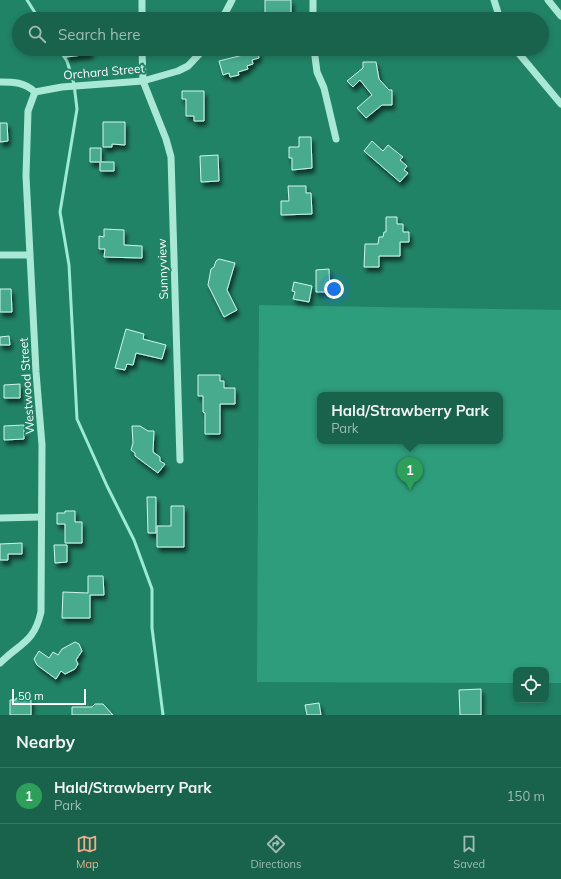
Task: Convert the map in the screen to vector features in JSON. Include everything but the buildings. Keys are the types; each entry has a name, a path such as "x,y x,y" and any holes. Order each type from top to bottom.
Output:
{"street":[{"path":"142,0 142,12"},
{"path":"226,12 232,0"},
{"path":"313,0 313,12"},
{"path":"494,0 498,12"},
{"path":"548,0 561,16"},
{"name":"Sunnyview","path":"142,56 143,81 166,139 171,157 180,460"},
{"name":"Orchard Street","path":"35,92 62,87 143,81 178,71 188,66 197,56"},
{"path":"315,56 317,72 324,88 336,139"},
{"path":"521,56 561,104"},
{"path":"0,82 27,85 35,92"},
{"name":"Westwood Street","path":"0,663 30,638 38,627 42,597 42,446 26,176 29,105 35,92"},
{"path":"0,255 30,255"},
{"path":"0,518 41,517"}],"green space":[{"path":"259,305 561,310 561,683 549,683 549,667 513,667 513,683 257,682"}],"waterway":[{"path":"27,0 35,12"},
{"path":"64,56 67,61 74,84 77,109 60,212 69,265 77,419 107,486 134,540 152,589 152,628 163,715"}],"place":[{"name":"Hald/Strawberry Park","path":"410,490"}]}
